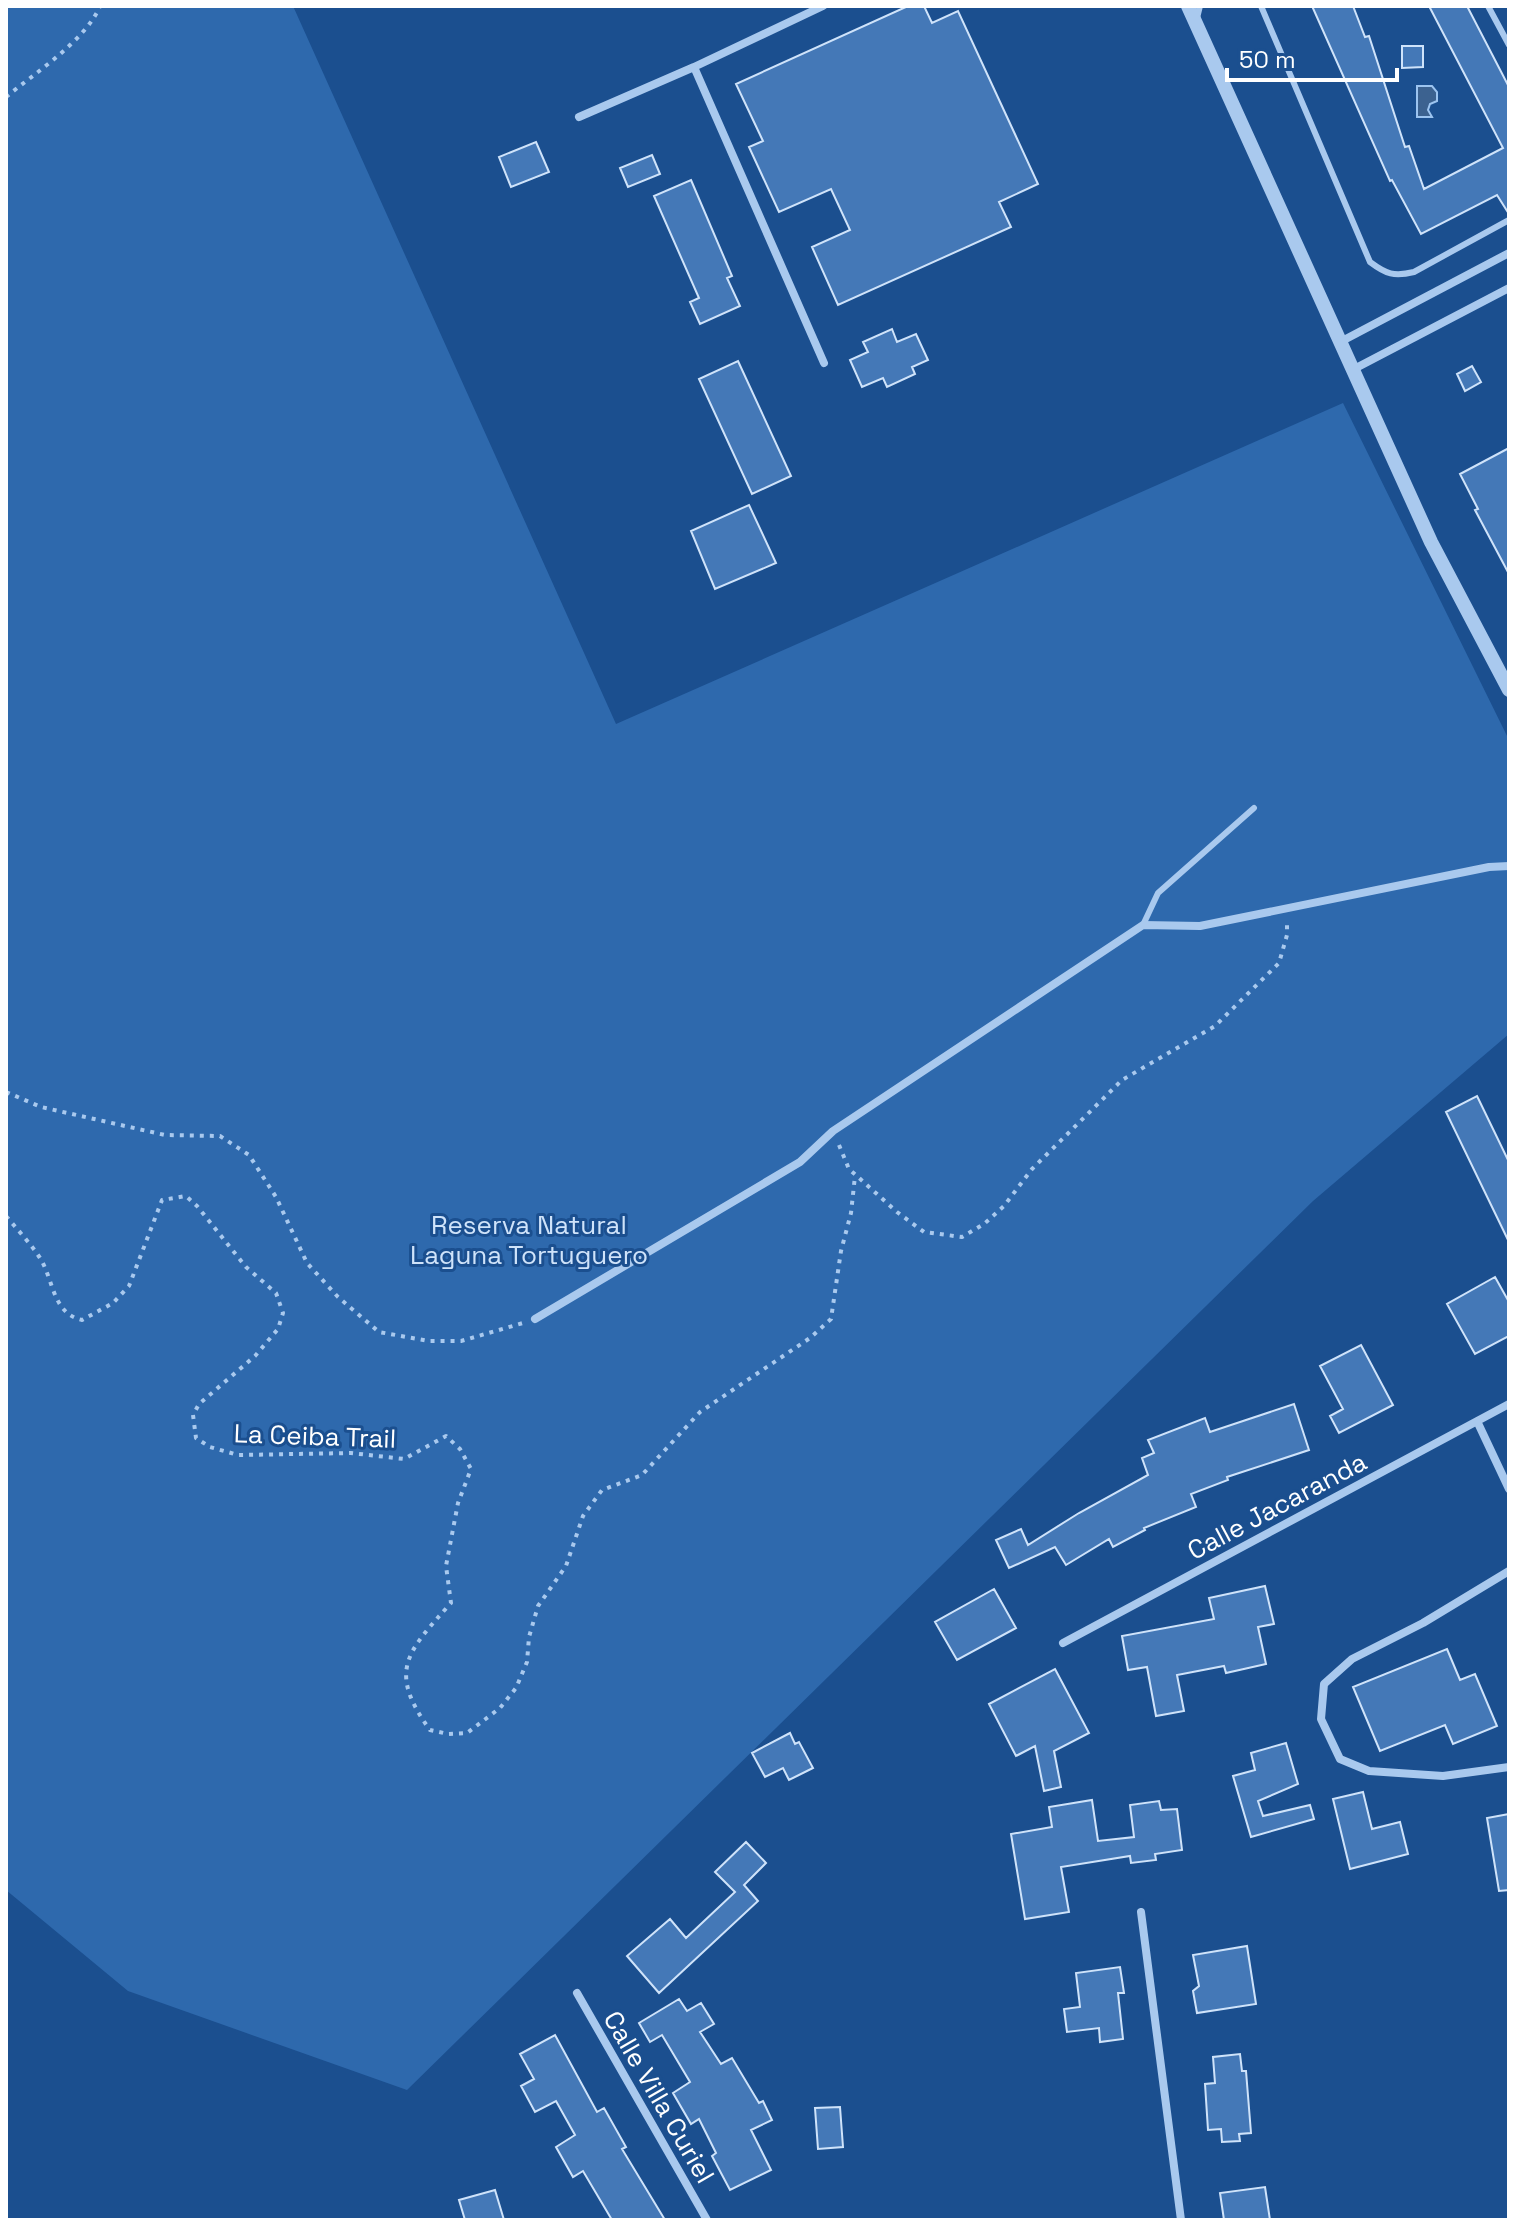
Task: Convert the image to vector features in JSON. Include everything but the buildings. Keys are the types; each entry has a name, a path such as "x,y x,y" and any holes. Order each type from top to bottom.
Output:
{"street":[{"path":"579,117 823,6"},
{"path":"1188,6 1431,542 1509,690"},
{"path":"694,67 824,363"},
{"path":"1342,341 1509,253"},
{"path":"1354,369 1509,288"},
{"path":"535,1319 800,1162 833,1131 1143,925 1200,926 1489,867 1509,866"},
{"name":"Calle Jacaranda","path":"1063,1643 1509,1404"},
{"path":"1477,1421 1509,1489"},
{"path":"1509,1571 1423,1623 1352,1659 1324,1684 1321,1719 1340,1759 1369,1771 1443,1776 1509,1767"},
{"path":"1141,1912 1181,2220"},
{"name":"Calle Villa Curiel","path":"577,1993 707,2220"}],"lane":[{"path":"1196,21 1200,6"},
{"path":"1261,6 1370,262 1386,274 1400,276 1414,272 1509,220"},
{"path":"1488,6 1509,45"},
{"path":"1143,925 1158,893 1254,808"}],"path":[{"path":"6,97 95,19 100,6"},
{"path":"833,1131 855,1176 924,1232 962,1237 984,1224 1004,1206 1032,1169 1122,1080 1215,1026 1279,963 1287,935 1287,908"},
{"path":"6,1092 41,1107 165,1135 220,1136 249,1155 276,1197 307,1263 338,1297 379,1332 429,1341 461,1341 535,1319"},
{"name":"La Ceiba Trail","path":"6,1216 41,1258 58,1303 72,1318 82,1320 103,1309 129,1286 162,1200 186,1196 246,1267 276,1293 283,1313 278,1329 255,1356 199,1404 193,1415 196,1438 210,1447 238,1455 351,1453 404,1459 446,1436 460,1449 471,1469 458,1503 446,1566 451,1603 417,1644 404,1668 406,1690 418,1715 430,1730 448,1734 467,1733 500,1708 516,1688 527,1662 529,1637 538,1606 566,1566 583,1516 602,1490 642,1475 700,1412 810,1338 831,1319 855,1176"}],"green space":[{"name":"Reserva Natural Laguna Tortuguero","path":"6,6 293,6 616,724 1343,403 1509,740 1509,1034 1313,1201 407,2090 128,1991 6,1890"}],"shaded area":[{"path":"1417,86 1432,86 1437,92 1437,101 1430,104 1428,110 1432,117 1417,117"}]}
